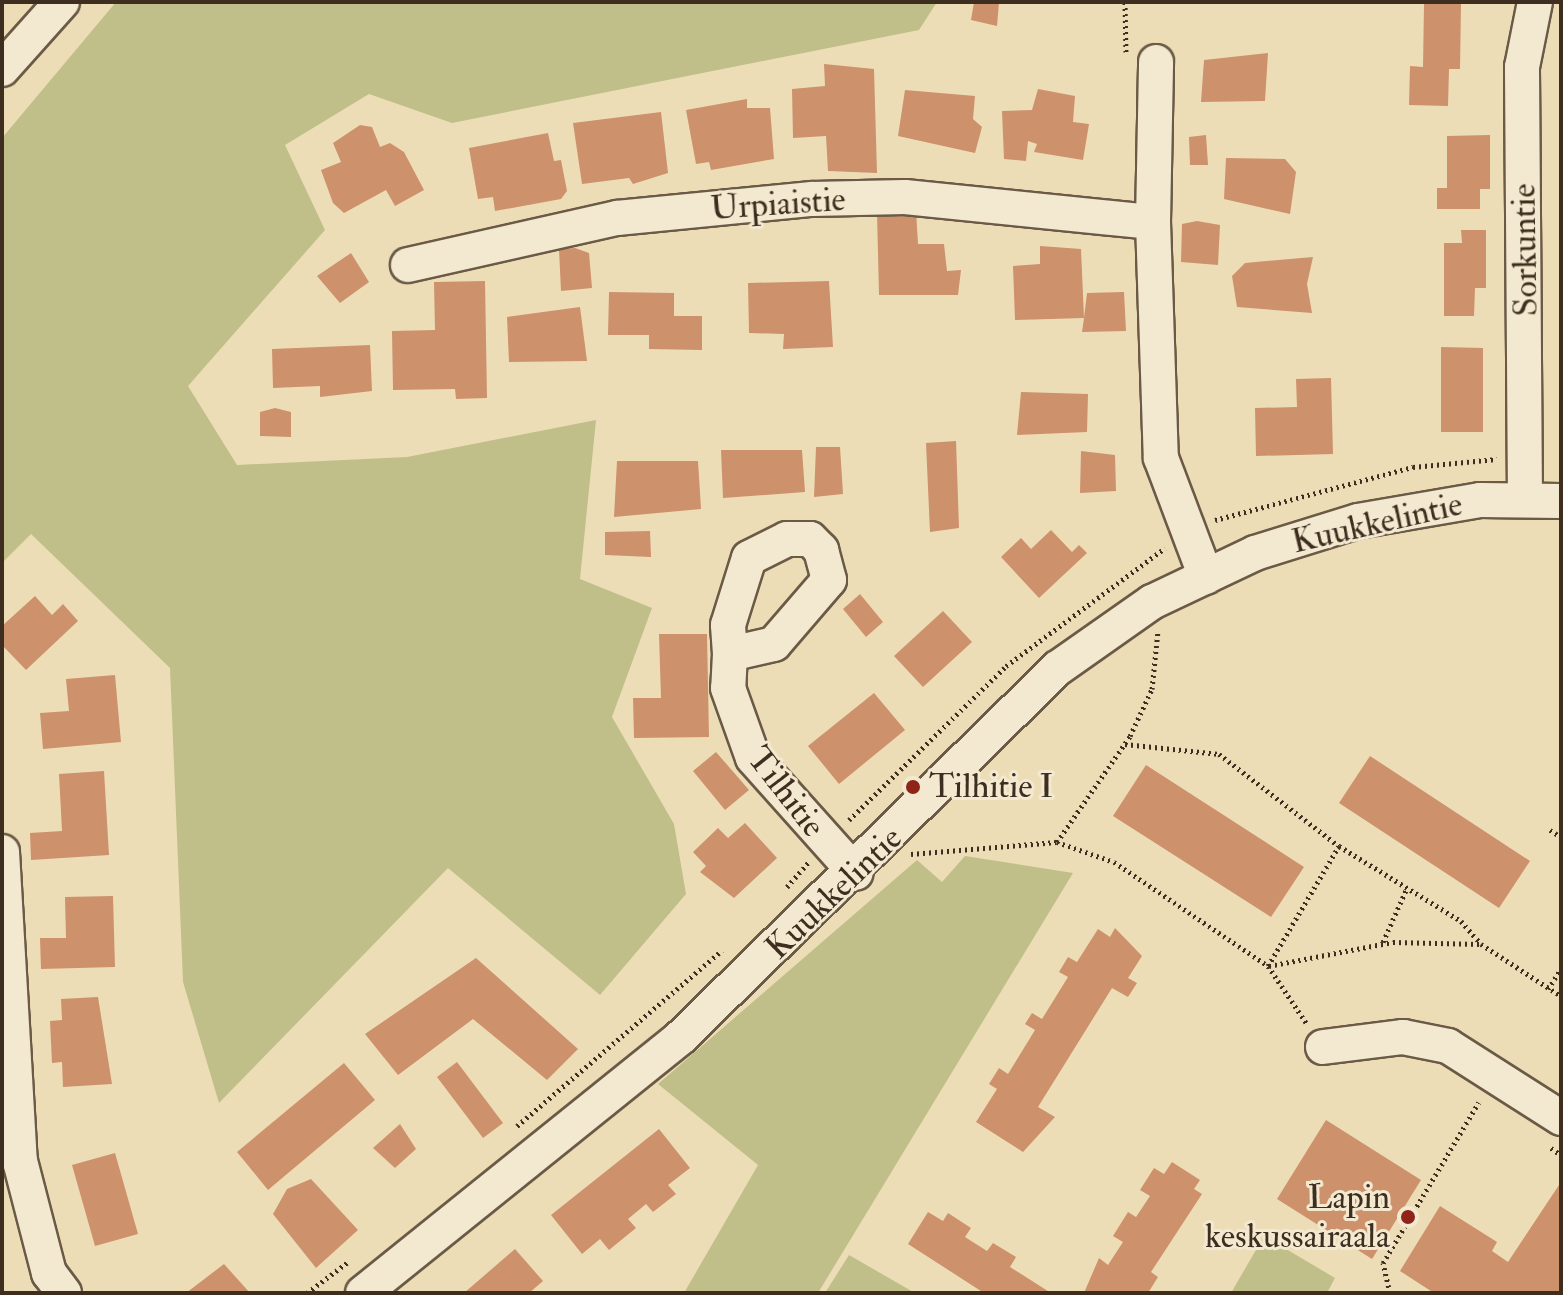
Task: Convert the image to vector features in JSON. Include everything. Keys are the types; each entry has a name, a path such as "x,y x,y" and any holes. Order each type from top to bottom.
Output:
{"street":[{"path":"2,69 62,2"},
{"name":"Sorkuntie","path":"1525,500 1522,67 1535,2"},
{"path":"1156,62 1153,222 1161,458 1206,577"},
{"name":"Urpiaistie","path":"408,265 617,218 812,199 921,198 1153,222"},
{"name":"Kuukkelintie","path":"363,1293 680,1038 888,842 1058,668 1152,602 1206,577 1358,521 1480,500 1561,501"},
{"name":"Tilhitie","path":"730,654 728,688 753,758 856,873"},
{"path":"2,852 20,1161 45,1262 64,1293"},
{"path":"1323,1047 1403,1037 1448,1046 1549,1129"}],"path":[{"path":"1057,842 1125,744 1152,689 1159,640 1152,602 1135,567"},
{"path":"1125,744 1219,754 1339,846 1461,921 1481,944 1561,996"},
{"path":"856,814 899,853 935,856 1057,842 1114,862 1268,966 1323,1047"},
{"path":"1550,830 1561,837"},
{"path":"1268,966 1339,846"},
{"path":"1383,943 1407,888"},
{"path":"1268,966 1383,943 1481,944"},
{"path":"1548,989 1561,969"},
{"path":"1469,1095 1491,1109"},
{"path":"1390,1293 1383,1263 1479,1102"},
{"path":"1549,1129 1561,1155"}],"shaded area":[{"path":"116,2 937,2 919,30 452,123 369,94 285,145 325,230 188,386 237,465 407,457 596,420 580,579 652,608 612,717 674,824 686,894 600,995 448,868 219,1103 183,982 170,668 31,534 2,563 2,138"},
{"path":"965,856 1073,873 818,1293 684,1293 758,1165 658,1084 917,860 942,882"},
{"path":"1264,1236 1335,1278 1327,1293 1231,1293"},
{"path":"849,1255 915,1293 825,1293"}],"building":[{"path":"974,2 999,2 997,26 971,20"},
{"path":"1424,4 1461,4 1460,69 1449,69 1448,106 1409,105 1410,66 1423,67"},
{"path":"1268,53 1265,101 1201,102 1204,60"},
{"path":"824,64 874,69 877,173 828,171 826,136 793,138 792,89 825,86"},
{"path":"1038,89 1075,96 1073,122 1089,124 1083,160 1034,152 1037,144 1028,141 1026,161 1004,159 1002,111 1032,110"},
{"path":"905,90 975,96 973,119 982,127 975,153 898,136"},
{"path":"747,99 747,108 770,108 774,159 711,170 709,162 696,164 686,110"},
{"path":"661,112 668,173 633,184 629,178 582,184 573,123"},
{"path":"360,125 372,127 380,147 390,143 404,152 424,190 395,206 386,190 344,213 333,203 321,170 341,162 333,143"},
{"path":"548,133 554,161 561,160 567,191 561,199 495,211 493,197 478,199 469,148"},
{"path":"1206,135 1208,165 1190,165 1189,137"},
{"path":"1490,135 1490,189 1480,189 1480,209 1437,209 1437,188 1447,188 1447,136"},
{"path":"1226,158 1285,159 1296,172 1290,214 1224,199"},
{"path":"916,210 918,244 944,244 947,271 961,270 958,295 879,295 877,212"},
{"path":"1197,221 1220,225 1218,265 1181,262 1182,224"},
{"path":"1461,230 1486,230 1486,288 1475,288 1474,316 1444,316 1444,243 1462,243"},
{"path":"1040,246 1081,249 1084,318 1015,320 1013,266 1040,264"},
{"path":"575,248 589,253 592,288 561,291 559,249"},
{"path":"351,253 369,282 340,303 317,276"},
{"path":"1313,257 1307,284 1312,313 1237,307 1232,276 1245,263"},
{"path":"485,281 487,398 456,399 455,389 393,390 392,331 435,330 434,282"},
{"path":"829,281 833,347 783,349 784,334 749,333 748,283"},
{"path":"609,292 674,293 674,316 702,316 702,350 649,349 649,335 608,335"},
{"path":"1124,292 1126,331 1082,332 1087,293"},
{"path":"580,307 587,361 509,362 507,317"},
{"path":"370,345 372,391 320,397 320,386 273,388 272,349"},
{"path":"1441,347 1483,348 1483,432 1441,432"},
{"path":"1331,378 1333,454 1256,456 1255,408 1297,407 1296,379"},
{"path":"1021,392 1088,394 1087,432 1017,435"},
{"path":"275,408 291,412 291,437 260,436 260,412"},
{"path":"956,441 959,528 930,532 926,443"},
{"path":"816,447 840,447 843,494 814,497"},
{"path":"721,450 802,450 805,492 723,498"},
{"path":"1081,451 1115,455 1116,491 1080,493"},
{"path":"617,461 698,461 701,509 614,517"},
{"path":"1051,530 1072,552 1079,545 1087,553 1039,598 1001,557 1021,538 1031,549"},
{"path":"650,531 651,557 605,555 605,532"},
{"path":"860,594 883,622 866,637 843,609"},
{"path":"35,596 52,615 63,604 78,621 26,670 2,645 2,626"},
{"path":"943,611 972,642 923,687 894,656"},
{"path":"659,634 707,634 709,737 634,738 633,698 661,698"},
{"path":"115,675 121,742 43,749 40,713 69,711 66,679"},
{"path":"874,693 905,730 839,784 808,746"},
{"path":"716,752 749,790 725,810 693,771"},
{"path":"1370,756 1530,861 1499,908 1339,803"},
{"path":"1146,765 1304,867 1271,917 1113,816"},
{"path":"104,771 109,855 31,860 30,833 62,831 59,774"},
{"path":"745,823 777,858 734,898 700,872 706,866 693,852 718,828 728,838"},
{"path":"113,896 115,967 41,969 40,938 66,938 65,897"},
{"path":"1115,928 1142,956 1128,978 1137,983 1128,997 1112,988 1038,1107 1055,1117 1023,1152 976,1122 997,1089 989,1084 999,1068 1008,1074 1035,1030 1025,1024 1032,1013 1042,1019 1068,977 1059,972 1068,957 1077,962 1098,929 1110,937"},
{"path":"476,958 578,1049 547,1080 473,1019 398,1075 365,1034"},
{"path":"98,997 112,1084 63,1087 62,1062 52,1063 50,1021 62,1020 61,999"},
{"path":"457,1062 503,1123 483,1138 437,1077"},
{"path":"344,1063 375,1100 268,1190 237,1152"},
{"path":"1326,1120 1421,1180 1372,1259 1277,1199"},
{"path":"400,1124 416,1149 395,1168 373,1148"},
{"path":"659,1129 690,1168 668,1185 676,1194 653,1212 646,1204 628,1219 636,1228 609,1250 600,1239 582,1254 551,1215"},
{"path":"115,1153 138,1234 95,1246 72,1165"},
{"path":"1172,1162 1200,1180 1194,1189 1202,1194 1151,1272 1158,1277 1148,1293 1084,1293 1099,1258 1108,1265 1123,1242 1113,1236 1128,1212 1136,1217 1150,1196 1140,1190 1154,1168 1164,1174"},
{"path":"311,1179 358,1230 316,1268 273,1214 287,1189"},
{"path":"1561,1182 1561,1293 1434,1293 1400,1271 1440,1206 1497,1242 1492,1251 1508,1262"},
{"path":"928,1212 943,1221 948,1213 971,1228 965,1237 987,1251 993,1243 1016,1257 1010,1267 1051,1293 984,1293 908,1244"},
{"path":"515,1249 543,1281 529,1293 464,1293"},
{"path":"224,1264 250,1293 186,1293"}],"place":[{"name":"Tilhitie I","path":"913,787"},
{"name":"Lapin keskussairaala","path":"1408,1217"}]}
